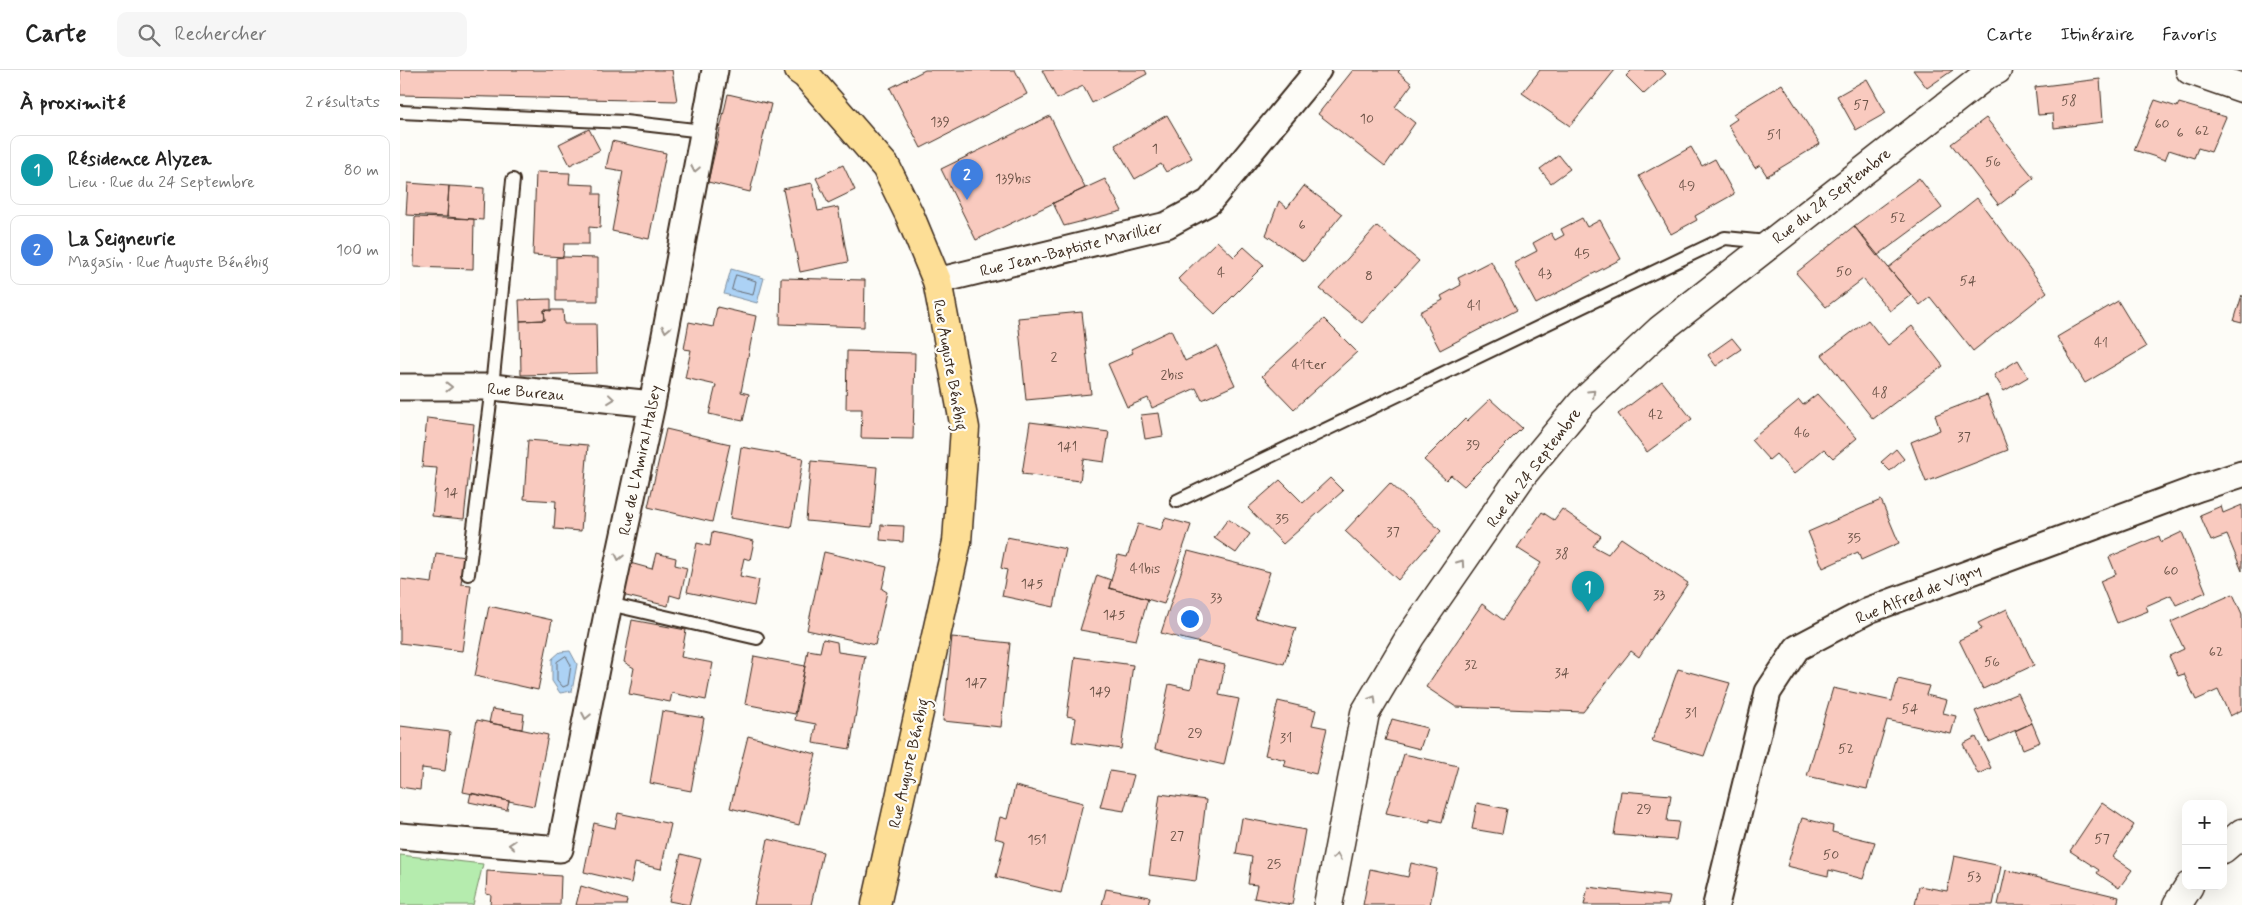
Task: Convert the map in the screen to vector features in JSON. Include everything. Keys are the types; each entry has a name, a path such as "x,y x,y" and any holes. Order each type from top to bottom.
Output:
{"main road":[{"name":"Rue Auguste Bénébig","path":"807,72 886,167 910,216 937,281 965,428 957,542 876,905"}],"street":[{"name":"Rue de L'Amiral Halsey","path":"400,836 560,849 608,604 652,404 714,70"},
{"name":"Rue Jean-Baptiste Marillier","path":"937,281 1167,225 1209,202 1318,70"},
{"name":"Rue du 24 Septembre","path":"1328,905 1365,713 1410,637 1524,474 1582,403 1660,330 1985,76 1997,70"},
{"path":"2190,70 2242,88"},
{"name":"Rue Bureau","path":"400,387 492,386 652,404"},
{"name":"Rue Alfred de Vigny","path":"1716,905 1768,692 1797,648 1869,610 2199,488 2242,474"},
{"path":"2227,846 2242,833"},
{"path":"2177,905 2186,890"}],"lane":[{"path":"400,112 625,122 703,131"},
{"path":"468,574 492,386 513,180"},
{"path":"1177,501 1726,238 1770,243"},
{"path":"608,604 757,638"}],"green space":[{"path":"400,855 483,864 473,905 400,905"}],"water":[{"path":"731,269 764,278 757,303 724,294"},
{"path":"570,651 577,664 572,691 560,693 552,681 552,659 560,652"}],"building":[{"path":"400,70 672,70 677,101 400,95"},
{"path":"925,70 1015,70 1027,94 921,148 890,88"},
{"path":"1042,70 1145,70 1147,74 1092,103 1083,86 1057,99"},
{"path":"1353,70 1400,70 1398,72 1412,84 1395,107 1415,123 1385,166 1318,114"},
{"path":"1540,70 1615,70 1570,126 1522,93"},
{"path":"1632,70 1662,70 1666,74 1644,94 1626,76"},
{"path":"1913,70 1953,70 1927,88"},
{"path":"1867,79 1886,113 1856,130 1837,96"},
{"path":"2100,79 2103,122 2054,128 2053,114 2038,115 2035,87"},
{"path":"1782,84 1820,144 1767,176 1760,165 1755,168 1728,125 1737,119 1733,114"},
{"path":"728,94 771,104 750,192 708,182"},
{"path":"2155,100 2177,107 2179,103 2226,117 2211,152 2198,148 2194,158 2169,150 2165,160 2134,150"},
{"path":"1167,115 1192,158 1166,172 1161,164 1135,179 1115,145"},
{"path":"1050,116 1085,188 976,240 941,169"},
{"path":"1986,118 2034,178 1999,205 1951,144"},
{"path":"589,129 600,150 570,165 559,144"},
{"path":"612,141 666,153 649,239 612,231 623,171 606,168"},
{"path":"1691,147 1702,166 1715,159 1734,194 1695,216 1697,220 1671,234 1639,176"},
{"path":"1559,155 1570,169 1551,183 1540,169"},
{"path":"843,165 855,190 828,203 816,178"},
{"path":"536,172 570,173 569,184 594,185 594,194 601,194 600,228 589,227 589,244 564,244 563,257 533,255"},
{"path":"1919,178 1942,208 1877,256 1854,226"},
{"path":"1105,179 1122,211 1064,226 1053,203"},
{"path":"408,183 449,186 447,217 406,215"},
{"path":"812,183 818,211 838,207 848,262 800,272 783,189"},
{"path":"449,186 484,188 483,220 447,217"},
{"path":"1304,186 1342,214 1304,261 1266,235 1279,201 1287,208"},
{"path":"1977,198 2047,292 1973,351 1930,297 1920,305 1888,268"},
{"path":"415,217 474,219 473,269 414,267"},
{"path":"1582,218 1587,227 1600,220 1621,259 1536,304 1514,263 1537,251 1533,243 1551,233 1555,240 1564,235 1561,229"},
{"path":"1377,226 1419,261 1362,323 1320,289"},
{"path":"1854,226 1911,295 1890,311 1863,279 1826,307 1796,273"},
{"path":"1217,241 1234,257 1244,247 1264,265 1215,314 1178,279"},
{"path":"556,258 598,258 598,301 556,301"},
{"path":"1491,261 1517,310 1440,350 1420,312 1443,300 1441,296 1461,285 1458,278"},
{"path":"781,278 865,280 864,327 780,324"},
{"path":"2242,295 2242,323 2234,321"},
{"path":"551,299 551,311 544,310 545,320 520,321 519,300"},
{"path":"2118,301 2146,347 2085,383 2057,337"},
{"path":"717,307 756,316 741,392 749,394 743,421 709,414 716,385 685,378 691,350 684,349 689,322 713,327"},
{"path":"544,310 563,310 564,324 596,324 597,373 521,375 520,321 545,320"},
{"path":"1082,312 1091,394 1026,400 1018,318"},
{"path":"1324,319 1357,352 1294,409 1262,376"},
{"path":"1868,320 1888,345 1912,326 1943,366 1873,419 1822,355"},
{"path":"1171,330 1185,361 1217,346 1235,385 1202,400 1196,388 1152,408 1148,398 1127,407 1108,364 1133,353 1131,349"},
{"path":"1732,338 1741,349 1716,366 1708,355"},
{"path":"847,351 915,353 913,439 861,438 862,409 846,409"},
{"path":"2018,360 2028,377 2004,391 1994,375"},
{"path":"1662,381 1692,419 1647,452 1618,414"},
{"path":"1817,394 1857,438 1833,458 1824,449 1794,474 1776,454 1769,460 1751,440 1799,400 1803,405"},
{"path":"1987,395 2008,450 1926,482 1911,442 1940,430 1935,415"},
{"path":"1490,399 1522,428 1464,486 1451,475 1446,480 1424,460 1465,419 1467,421"},
{"path":"1159,413 1163,436 1145,439 1141,415"},
{"path":"427,418 474,424 464,519 432,516 437,468 422,467"},
{"path":"1030,422 1109,432 1104,462 1083,459 1080,481 1022,474"},
{"path":"666,429 730,444 712,522 648,507"},
{"path":"528,440 588,445 581,531 554,529 556,501 524,499"},
{"path":"741,447 803,458 791,528 730,518"},
{"path":"1896,449 1904,459 1890,471 1881,462"},
{"path":"811,461 877,467 872,527 806,521"},
{"path":"1330,478 1343,491 1283,544 1248,508 1280,480 1303,503"},
{"path":"1390,483 1441,531 1398,580 1345,531"},
{"path":"1881,500 1899,543 1861,560 1858,552 1823,568 1808,532"},
{"path":"2242,505 2242,571 2227,535 2211,541 2200,515 2221,506 2223,513"},
{"path":"1562,509 1601,536 1593,546 1608,554 1621,538 1688,583 1639,657 1631,651 1583,712 1456,707 1426,687 1482,604 1503,620 1541,563 1517,548 1542,512 1554,520"},
{"path":"1165,518 1191,525 1164,604 1109,588 1118,555 1127,557 1138,524 1161,530"},
{"path":"1228,519 1250,534 1236,553 1214,538"},
{"path":"881,525 904,526 903,542 880,540"},
{"path":"712,532 754,541 750,560 744,558 740,576 759,580 754,606 687,592 697,543 710,546"},
{"path":"2182,532 2206,592 2176,605 2171,595 2146,606 2148,611 2117,623 2100,581 2116,574 2109,557 2159,536 2161,542"},
{"path":"1007,537 1066,549 1054,607 1002,596 1007,570 1001,568"},
{"path":"1188,551 1270,572 1255,618 1296,628 1284,664 1161,633"},
{"path":"824,552 887,567 882,589 887,592 875,645 807,630"},
{"path":"436,553 465,557 461,584 471,585 462,651 400,643 400,579 432,583"},
{"path":"656,553 676,558 675,565 687,568 680,598 670,595 668,606 622,595 630,563 652,569"},
{"path":"1097,575 1111,580 1109,588 1148,599 1136,640 1080,630"},
{"path":"2233,594 2242,614 2242,710 2230,716 2218,690 2196,700 2184,674 2178,676 2169,656 2184,649 2171,622"},
{"path":"489,606 552,620 538,690 475,676"},
{"path":"2007,609 2034,665 1983,689 1959,640 1982,629 1978,623"},
{"path":"632,620 686,630 681,657 713,663 706,700 672,693 670,702 629,694 634,668 624,662"},
{"path":"952,637 1010,643 1001,727 943,721"},
{"path":"823,639 837,642 838,652 865,656 850,749 813,743 816,724 795,720 808,650 820,652"},
{"path":"754,656 805,666 795,714 745,704"},
{"path":"1075,657 1133,665 1121,749 1072,742 1076,718 1067,716"},
{"path":"1197,659 1225,665 1219,695 1239,699 1224,765 1155,749 1169,684 1191,689"},
{"path":"1678,669 1730,683 1704,756 1652,741"},
{"path":"1898,679 1929,686 1926,695 1947,700 1943,713 1956,716 1951,734 1887,720 1867,789 1807,776 1833,688 1892,701"},
{"path":"2018,693 2032,723 1989,742 1975,711"},
{"path":"1278,701 1316,710 1312,725 1327,728 1316,774 1284,766 1286,760 1265,755"},
{"path":"492,709 524,714 522,729 489,723"},
{"path":"662,711 704,718 691,791 650,783"},
{"path":"1392,719 1427,728 1420,749 1385,740"},
{"path":"477,720 548,735 534,806 463,792"},
{"path":"2032,723 2040,742 2023,749 2015,731"},
{"path":"400,726 450,732 445,771 422,768 420,790 400,787"},
{"path":"748,736 816,754 799,825 730,808"},
{"path":"1976,737 1991,768 1978,774 1963,744"},
{"path":"1404,754 1458,766 1442,822 1430,819 1430,822 1386,813"},
{"path":"1110,771 1134,775 1124,811 1100,807"},
{"path":"1015,786 1083,803 1061,893 996,877 1005,841 995,838 1000,817 1007,819"},
{"path":"1621,791 1671,795 1667,821 1679,822 1676,840 1614,835"},
{"path":"471,793 509,801 507,810 469,802"},
{"path":"1160,794 1206,800 1196,881 1149,875"},
{"path":"1477,803 1507,809 1502,834 1472,829"},
{"path":"2102,803 2134,825 2113,857 2132,870 2119,888 2097,873 2099,870 2070,851"},
{"path":"618,813 671,824 661,869 635,863 631,883 584,872 594,823 615,828"},
{"path":"1242,818 1305,830 1292,905 1254,898 1257,885 1248,884 1252,857 1236,854"},
{"path":"1802,818 1833,826 1832,832 1875,842 1863,879 1829,870 1828,876 1787,866"},
{"path":"768,839 823,852 811,905 754,905"},
{"path":"681,854 701,859 689,905 669,901"},
{"path":"1954,856 2001,866 1993,905 1915,905 1919,886 1947,891"},
{"path":"1411,863 1437,869 1430,905 1363,905 1370,869 1408,877"},
{"path":"2006,870 2119,897 2117,905 1998,905"},
{"path":"487,871 561,876 560,905 490,905 491,895 486,894"},
{"path":"581,886 627,900 626,905 576,905"},
{"path":"1588,887 1670,897 1668,905 1584,905"},
{"path":"1106,889 1150,897 1148,905 1102,905"}],"place":[{"name":"La Seigneurie","path":"967,200"},
{"name":"Résidence Alyzea","path":"1588,612"}]}
